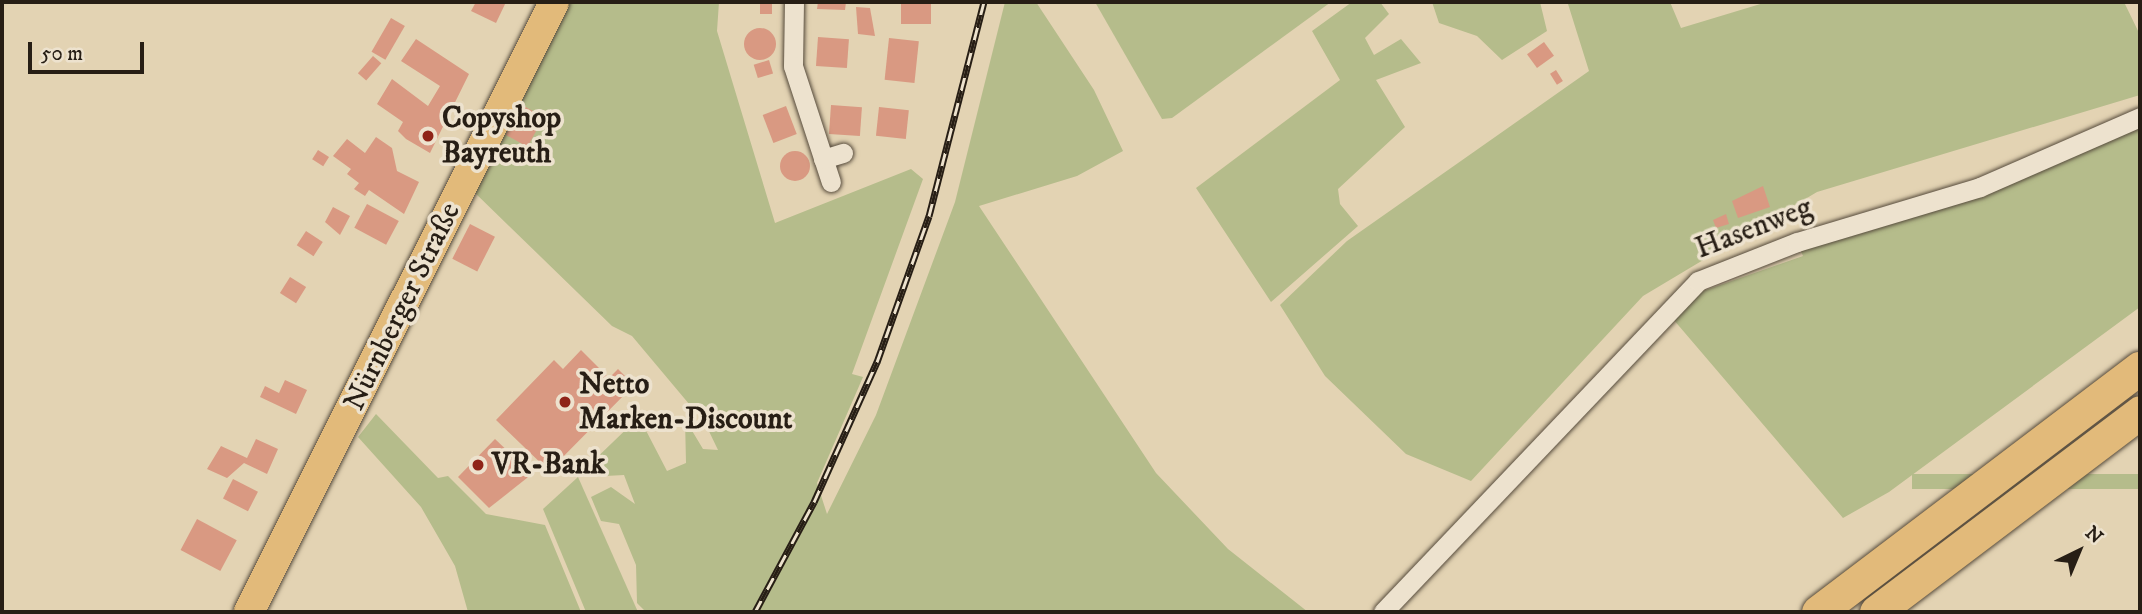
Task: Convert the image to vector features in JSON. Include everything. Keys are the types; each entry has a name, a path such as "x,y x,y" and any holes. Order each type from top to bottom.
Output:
{"highway":[{"path":"1818,612 2140,369"},
{"path":"1876,612 2140,412"}],"main road":[{"name":"Nürnberger Straße","path":"249,612 554,2"}],"street":[{"path":"794,2 793,66 831,183"},
{"name":"Hasenweg","path":"1383,612 1698,281 1797,242 1980,187 2140,117"},
{"path":"823,159 843,153"}],"green space":[{"path":"568,2 719,2 717,31 775,223 911,169 923,179 852,374 863,377 817,483 827,514 876,415 955,202 1005,2 1036,2 1094,90 1123,151 1077,176 979,206 1156,473 1228,549 1308,612 646,612 637,603 636,565 619,524 601,521 591,497 611,487 635,504 624,475 587,477 586,468 639,417 667,471 686,463 685,419 703,449 718,450 705,423 632,336 612,326 471,189"},
{"path":"1095,2 1331,2 1172,118 1162,119"},
{"path":"1352,2 1380,2 1389,14 1365,38 1374,55 1401,39 1421,63 1376,80 1405,127 1338,189 1340,204 1358,226 1271,302 1196,188 1340,80 1312,31"},
{"path":"1432,2 1540,2 1547,31 1502,60 1477,36 1439,23"},
{"path":"1670,2 1681,28 1767,2 2124,2 2140,35 2140,95 1817,192 1643,296 1471,481 1406,454 1325,376 1280,305 1347,241 1589,71 1568,4"},
{"path":"2140,117 2140,307 1889,492 1843,518 1673,319 1703,291 1803,256 1797,242 1980,187"},
{"path":"376,414 438,478 448,476 486,514 545,525 581,612 468,612 455,566 421,507 358,437"},
{"path":"1912,474 2140,474 2140,489 1912,489"},
{"path":"578,477 638,612 586,612 543,509"}],"building":[{"path":"476,2 506,2 496,23 471,11"},
{"path":"760,2 772,2 772,14 760,14"},
{"path":"818,2 846,2 845,10 817,9"},
{"path":"901,2 931,2 931,24 901,24"},
{"path":"856,7 870,8 875,36 858,34"},
{"path":"391,18 405,26 385,60 372,52"},
{"path":"760,28 772,32 776,44 772,56 760,60 748,56 744,44 748,32"},
{"path":"818,37 849,39 847,68 816,66"},
{"path":"889,38 919,41 914,83 885,80"},
{"path":"416,39 469,74 430,153 406,139 398,131 403,122 377,104 392,79 428,106 440,86 401,61"},
{"path":"1544,42 1554,56 1537,68 1527,54"},
{"path":"373,56 381,63 366,81 358,73"},
{"path":"769,60 773,73 758,78 754,65"},
{"path":"1556,70 1563,81 1557,85 1550,74"},
{"path":"522,105 544,117 527,147 506,135"},
{"path":"831,105 862,107 860,136 829,134"},
{"path":"786,106 797,134 773,143 763,115"},
{"path":"879,107 909,110 906,139 876,136"},
{"path":"376,137 392,148 397,171 419,182 404,214 369,190 365,196 354,189 359,183 347,174 351,169 333,156 347,139 365,153"},
{"path":"318,150 329,157 323,166 312,159"},
{"path":"795,151 806,155 810,166 806,177 795,181 784,177 780,166 784,155"},
{"path":"1763,186 1770,207 1738,218 1732,201"},
{"path":"367,204 399,221 386,245 354,228"},
{"path":"333,207 350,216 340,235 325,222"},
{"path":"1726,214 1729,224 1716,228 1713,220"},
{"path":"470,224 495,237 477,271 452,259"},
{"path":"306,231 323,242 314,256 297,245"},
{"path":"290,277 306,287 296,303 280,293"},
{"name":"Netto Marken-Discount","path":"581,350 609,378 618,369 634,385 549,471 496,420 554,360 563,369"},
{"path":"285,380 307,390 296,414 260,397 265,386 279,393"},
{"path":"256,439 278,449 267,474 244,463 227,478 207,469 221,446 247,458"},
{"path":"495,439 532,474 489,508 458,477"},
{"path":"233,479 258,492 248,511 223,499"},
{"path":"197,519 237,540 220,571 181,550"}],"railway":[{"path":"755,612 814,502 877,362 929,216 984,2"}],"place":[{"name":"Copyshop Bayreuth","path":"428,136"},
{"name":"Netto Marken-Discount","path":"565,402"},
{"name":"VR-Bank","path":"478,465"}]}
